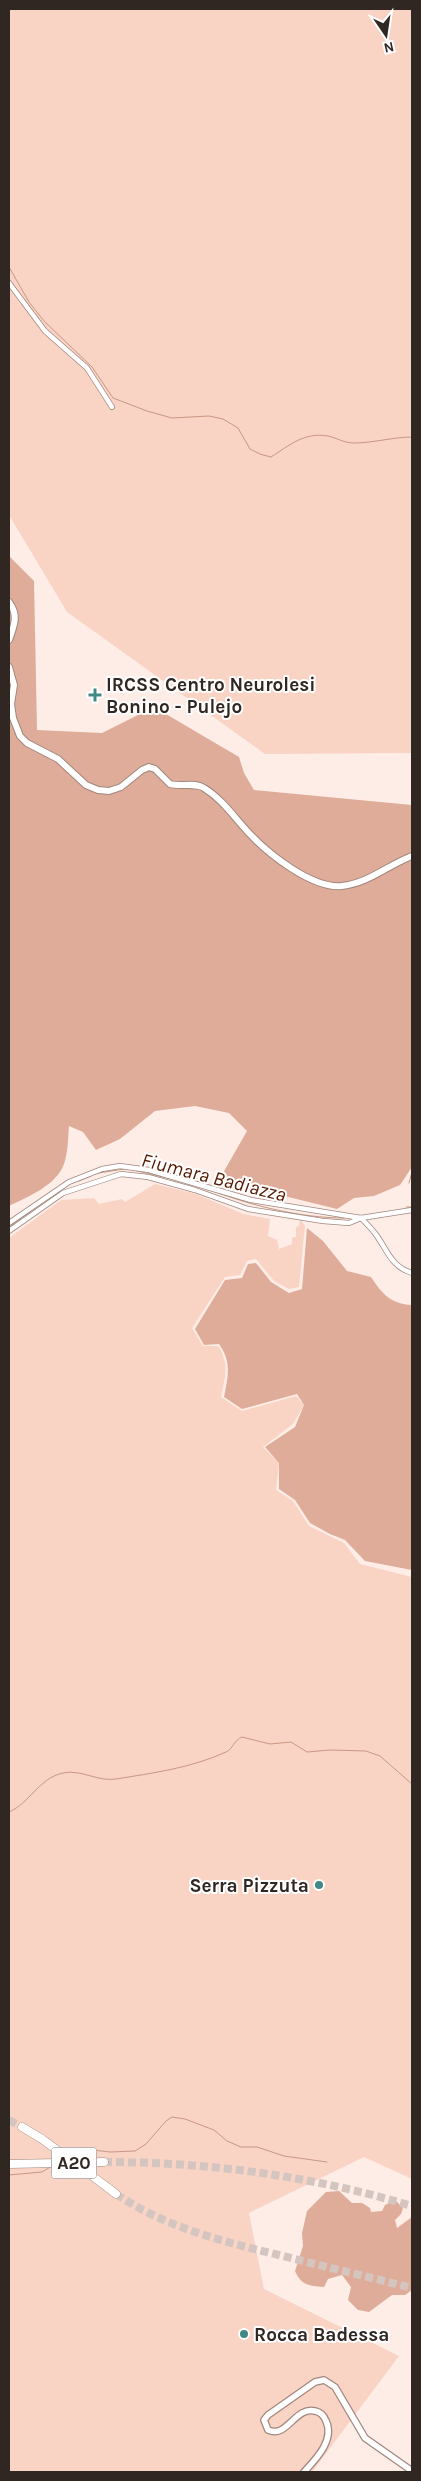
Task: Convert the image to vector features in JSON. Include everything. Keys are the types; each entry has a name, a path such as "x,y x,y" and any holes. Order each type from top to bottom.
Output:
{"highway":[{"name":"A20","path":"22,2127 42,2139 116,2194"},
{"name":"A20","path":"9,2164 104,2162"}],"main road":[{"path":"9,602 14,609 16,618 9,640"},
{"path":"9,667 14,685 12,712 20,736 30,745 63,762 90,788 102,791 114,790 149,767 170,784 201,786 226,806 256,840 288,865 308,878 331,886 343,886 367,880 412,856"}],"street":[{"path":"9,284 45,331 87,368 112,407"},
{"path":"9,1223 69,1182 102,1169 128,1166 200,1184 251,1200 361,1218 376,1235 398,1267 412,1273"},
{"path":"9,1231 51,1200 73,1189 101,1179 128,1173 195,1190 257,1211 349,1223 361,1218 412,1210"},
{"path":"69,1182 73,1189"},
{"path":"304,2472 320,2453 326,2440 328,2428 323,2416 316,2411 305,2412 275,2432 268,2430 264,2420 268,2415 306,2388 321,2380 329,2382 335,2387 364,2438 412,2472"}],"shaded area":[{"path":"9,9 412,9 412,753 265,754 67,612 9,515"},
{"path":"9,556 34,581 37,730 102,733 154,707 239,757 244,773 254,790 412,805 412,1167 400,1185 374,1196 354,1198 337,1209 219,1180 247,1131 229,1113 195,1106 155,1111 120,1139 96,1150 83,1132 69,1126 64,1164 55,1179 32,1195 9,1206"},
{"path":"155,1184 196,1194 243,1214 270,1219 268,1236 277,1240 279,1249 292,1244 292,1238 296,1237 296,1227 299,1226 300,1220 305,1225 299,1287 289,1289 274,1281 256,1259 247,1261 240,1275 225,1277 192,1328 203,1346 218,1346 222,1352 226,1370 221,1397 242,1411 296,1396 304,1405 293,1424 263,1447 279,1463 276,1490 293,1501 309,1526 344,1543 360,1564 412,1577 412,2179 364,2157 249,2213 264,2289 399,2356 312,2472 9,2472 9,1238 61,1200 94,1198 99,1204 122,1199 125,1202"},
{"path":"307,1228 323,1241 347,1271 371,1277 388,1297 398,1303 412,1305 412,1570 365,1561 345,1540 310,1523 295,1500 279,1489 279,1463 265,1447 295,1427 304,1405 297,1394 242,1409 224,1397 228,1370 226,1357 219,1344 204,1345 195,1329 225,1280 242,1278 248,1264 256,1263 271,1282 289,1293 302,1289"},
{"path":"339,2191 352,2203 362,2203 370,2208 371,2212 382,2211 385,2205 395,2200 403,2208 401,2214 395,2220 397,2228 412,2217 412,2290 405,2295 392,2295 369,2312 358,2310 348,2300 351,2287 342,2275 328,2279 324,2287 319,2287 303,2282 295,2271 303,2246 302,2233 307,2211 326,2192"}],"waterway":[{"path":"9,267 29,302 44,321 92,367 113,398 172,418 209,416 223,419 238,428 250,449 271,457 304,438 319,435 354,443 412,437"},
{"name":"Fiumara Badiazza","path":"99,1173 124,1169"},
{"name":"Fiumara Badiazza","path":"133,1170 176,1180"},
{"path":"409,1183 412,1172"},
{"name":"Fiumara Badiazza","path":"79,1181 91,1176"},
{"name":"Fiumara Badiazza","path":"57,1193 62,1190"},
{"name":"Fiumara Badiazza","path":"213,1191 244,1202 277,1210 311,1216 344,1218"},
{"name":"Fiumara Badiazza","path":"406,1207 412,1207"},
{"name":"Fiumara Badiazza","path":"9,1227 35,1208"},
{"path":"9,1812 23,1803 47,1780 63,1773 70,1772 103,1779 144,1775 213,1758 226,1752 242,1737 270,1744 291,1742 307,1752 330,1750 366,1751 380,1756 412,1784"},
{"path":"64,2152 76,2148 110,2152 135,2151 146,2144 166,2121 172,2117 185,2119 214,2130 227,2141 241,2147 257,2147 284,2156 327,2162"},
{"path":"9,2175 42,2172 52,2166"}],"tunnel":[{"path":"9,2120 22,2127"},
{"path":"104,2162 182,2165 260,2173 336,2186 412,2206"},
{"path":"116,2194 155,2216 197,2232 239,2245 412,2288"}],"place":[{"name":"IRCSS Centro Neurolesi Bonino - Pulejo","path":"95,695"},
{"name":"Serra Pizzuta","path":"319,1885"},
{"name":"Rocca Badessa","path":"244,2334"}]}
